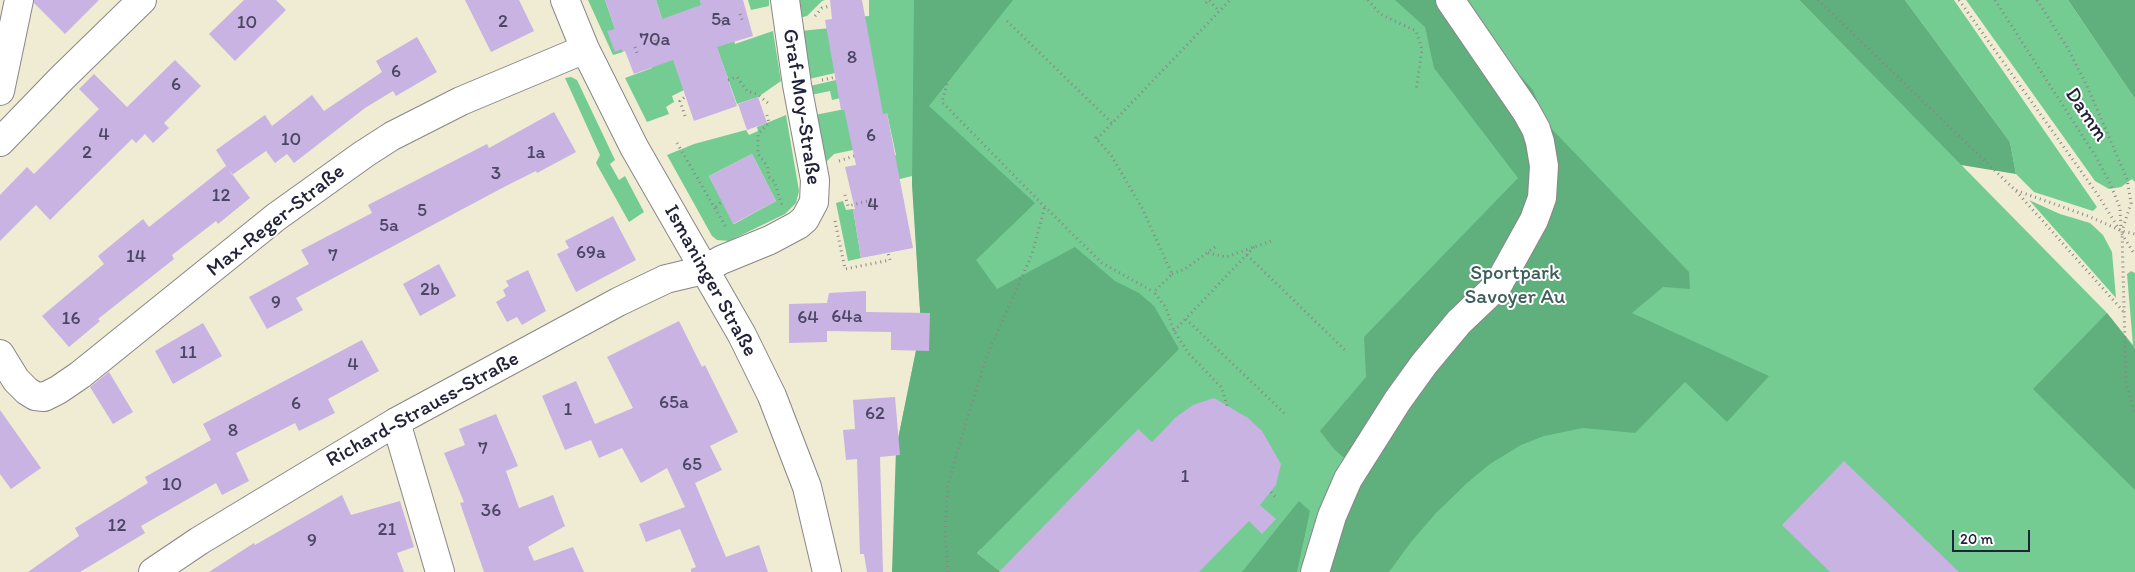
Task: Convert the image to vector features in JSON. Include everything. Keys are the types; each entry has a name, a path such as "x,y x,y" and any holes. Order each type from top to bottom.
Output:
{"street":[{"path":"1,85 20,0"},
{"path":"0,142 142,0"},
{"name":"Ismaninger Straße","path":"565,0 585,49 634,147 742,335 772,396 807,487 827,572"},
{"name":"Graf-Moy-Straße","path":"704,270 798,225 810,212 814,202 814,173 797,86 785,0"},
{"path":"1315,572 1332,516 1348,479 1398,400 1424,364 1459,322 1498,286 1534,220 1542,198 1544,166 1536,129 1526,111 1450,0"},
{"name":"Max-Reger-Straße","path":"0,354 16,380 35,396 44,397 58,390 276,217 364,154 392,136 461,101 585,49"},
{"name":"Richard-Strauss-Straße","path":"153,572 396,422 618,302 666,279 704,270"},
{"path":"396,422 440,572"}],"path":[{"path":"1206,3 1208,0 1219,11"},
{"path":"1172,274 1142,208 1112,155 1096,138 1230,0"},
{"path":"1368,0 1380,14 1416,31 1422,49 1416,90"},
{"path":"1818,0 2015,190 2124,312"},
{"path":"1959,0 2122,231"},
{"name":"Damm","path":"1995,0 2096,157 2110,183 2120,208 2122,231 2135,254"},
{"path":"2037,0 2067,47 2087,86 2127,179 2131,202 2122,231 2126,383 2135,414"},
{"path":"825,7 831,6"},
{"path":"740,14 743,22"},
{"path":"721,20 724,28"},
{"path":"1007,21 1112,122"},
{"path":"655,40 658,49"},
{"path":"635,47 638,56"},
{"path":"728,80 737,77 747,91 757,94 768,103"},
{"path":"828,78 836,77"},
{"path":"947,84 942,102 1045,206 1102,263 1154,292 1166,308 1174,331 1189,354 1222,388 1227,406"},
{"path":"685,116 680,101 686,96"},
{"path":"767,115 769,123 758,134 758,154 767,166 769,177 774,181 782,206"},
{"path":"677,143 729,232"},
{"path":"848,158 854,156"},
{"path":"765,179 769,177"},
{"path":"2015,190 2088,216 2122,231 2135,234"},
{"path":"845,195 848,206 872,200 873,205"},
{"path":"716,207 722,202"},
{"path":"948,572 945,530 948,485 986,358 1032,254 1045,206"},
{"path":"833,214 845,269 890,260 888,253"},
{"path":"1208,252 1226,257 1271,241"},
{"path":"1154,292 1172,274 1185,269 1215,247"},
{"path":"1174,331 1254,247"},
{"path":"1247,255 1347,352"},
{"path":"1186,319 1285,414"},
{"path":"1271,492 1277,498"}],"green space":[{"path":"588,0 605,0 623,52 613,55"},
{"path":"656,0 700,0 706,20 662,19"},
{"path":"748,0 769,0 769,6 751,10"},
{"path":"797,0 825,0 807,16 799,18"},
{"name":"Sportpark Savoyer Au","path":"869,0 1799,0 2107,313 2133,345 2127,274 2131,271 2135,273 2135,572 1001,572 977,553 981,549 896,449 921,326 912,176 884,183 879,160 896,155 887,113 853,150 834,154 823,165 815,115 865,105 863,93 832,100 830,91 811,95 810,86 836,80 835,73 809,79 800,31 841,27 841,18 869,16"},
{"path":"914,0 1013,0 929,106 1035,203 976,260 997,289 1075,247 1115,281 1139,293 1154,306 1179,349 977,553 1001,572 892,572 896,449 921,326 912,185"},
{"path":"1395,0 1451,0 1533,90 1546,123 1689,272 1690,289 1663,287 1632,313 1769,376 1727,422 1685,382 1635,433 1583,428 1544,436 1521,445 1490,464 1467,483 1436,513 1389,572 1328,572 1336,536 1362,474 1334,449 1320,431 1366,377 1364,337 1518,178 1434,68 1425,27"},
{"path":"1799,0 1905,0 2010,142 2016,174 1961,165"},
{"path":"1905,0 1954,0 2097,207 2093,211 2034,192 2016,174 2010,142"},
{"path":"1966,0 2068,0 2135,99 2135,182 2132,179 2121,187 2109,189 2095,181"},
{"path":"2068,0 2135,0 2135,99"},
{"path":"773,31 781,81 758,97 737,104 716,45 732,33 735,44"},
{"path":"671,51 684,90 672,96 674,102 666,107 669,114 647,122 625,78 652,68 650,59"},
{"path":"571,77 577,80 615,160 610,164 619,180 625,176 644,212 629,222 596,163 600,155 565,78"},
{"path":"786,115 799,191 796,203 785,214 729,241 717,240 712,236 667,155 694,144 746,130 749,135 758,131 757,127","holes":["752,154 776,201 734,224 709,176"]},
{"path":"2029,200 2060,214 2090,223 2103,235 2112,252 2116,298"},
{"path":"843,201 846,210 853,209 861,258 848,261 836,203"},
{"path":"2107,313 2135,349 2135,490 2033,389"},
{"path":"1299,501 1310,511 1297,572 1242,572"}],"building":[{"path":"34,0 99,0 65,34 34,3"},
{"path":"244,0 276,0 286,10 235,61 209,34"},
{"path":"465,0 519,0 534,31 491,52"},
{"path":"605,0 656,0 662,19 701,5 700,0 743,0 753,36 717,47 737,106 694,121 673,60 634,74 625,51 623,52 622,49 615,52 607,31 615,29"},
{"path":"830,0 862,0 883,114 887,113 913,248 861,258 853,209 855,209 845,167 856,165 844,109 841,110 825,20 832,19"},
{"path":"417,37 437,72 396,96 393,91 365,108 294,163 287,154 275,163 266,151 232,175 216,150 265,115 272,126 312,95 324,111 382,72 376,61"},
{"path":"175,60 201,86 164,123 169,128 153,143 145,134 136,143 132,139 50,220 36,205 0,241 0,195 27,167 34,174 99,109 79,89 94,74 127,107"},
{"path":"758,97 767,123 747,130 738,104"},
{"path":"554,112 576,152 537,173 536,171 504,187 296,298 303,310 267,329 249,297 309,264 301,250 372,213 368,205 487,144 489,148"},
{"path":"752,154 776,201 733,224 709,176"},
{"path":"226,166 250,198 218,224 216,221 172,255 174,259 98,319 100,321 69,347 42,316 104,264 98,256 143,219 149,227"},
{"path":"613,216 636,260 576,292 557,254 569,248 565,241"},
{"path":"439,264 456,296 420,316 403,284"},
{"path":"528,270 546,311 522,325 517,317 507,322 496,302 506,296 503,290 509,286 506,281"},
{"path":"866,291 866,312 930,313 929,351 891,350 891,332 827,331 827,342 789,343 789,304 827,303 829,293"},
{"path":"679,321 702,367 705,365 738,432 710,446 722,470 695,483 726,557 759,545 768,572 691,572 691,569 696,567 680,529 646,542 639,524 685,507 667,468 641,483 622,448 599,458 591,440 565,450 542,396 576,381 595,424 633,408 607,357"},
{"path":"203,323 222,356 173,384 155,351"},
{"path":"362,340 379,371 328,399 335,413 299,431 295,423 236,453 249,481 222,495 216,483 141,526 145,533 80,572 28,572 79,536 75,528 148,483 145,477 211,440 203,424"},
{"path":"109,372 133,412 113,424 90,387"},
{"path":"895,397 900,455 880,457 883,572 867,572 864,554 860,554 857,459 846,460 843,430 855,429 853,400"},
{"path":"1214,398 1248,418 1262,431 1281,464 1276,485 1260,505 1276,519 1262,534 1249,521 1199,572 999,572 1138,429 1152,442 1176,417 1193,405"},
{"path":"0,410 41,468 11,489 0,474"},
{"path":"496,414 518,466 506,471 519,508 553,495 565,526 528,547 534,561 573,547 584,572 484,572 460,503 464,502 444,453 465,445 459,429"},
{"path":"1844,461 1959,572 1830,572 1782,525"},
{"path":"342,495 351,515 400,501 414,547 397,553 404,572 209,572 254,543 255,545"}]}
